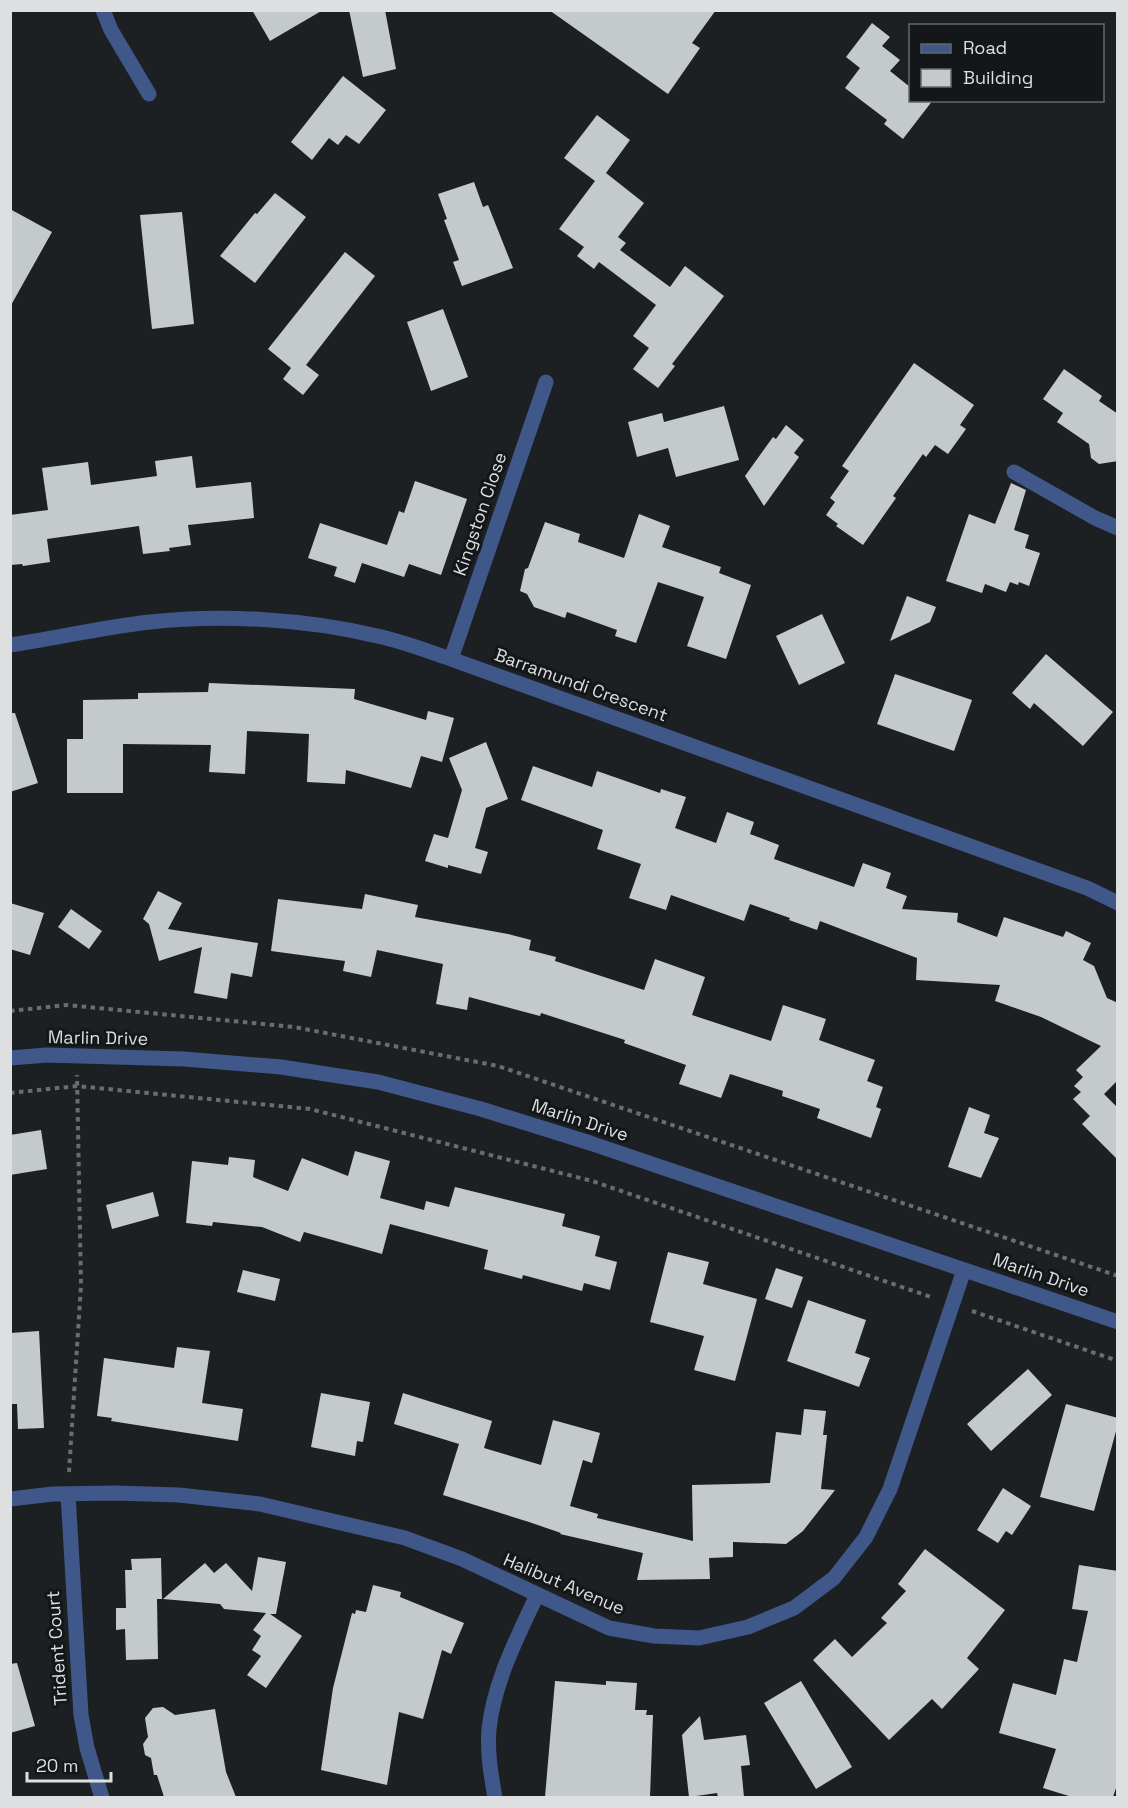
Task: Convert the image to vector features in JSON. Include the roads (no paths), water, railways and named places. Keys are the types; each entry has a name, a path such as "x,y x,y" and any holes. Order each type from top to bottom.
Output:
{"street":[{"path":"103,10 111,30 148,94"},
{"name":"Kingston Close","path":"451,659 546,382"},
{"path":"1014,472 1095,518 1118,528"},
{"name":"Barramundi Crescent","path":"10,645 151,622 211,620 266,621 319,626 378,636 451,659 1087,888 1118,903"},
{"name":"Marlin Drive","path":"10,1058 47,1055 184,1059 378,1082 481,1109 590,1143 1118,1322"},
{"name":"Halibut Avenue","path":"10,1499 115,1493 179,1495 260,1504 405,1538 462,1560 609,1628 654,1636 699,1638 748,1627 794,1608 834,1578 866,1537 890,1489 964,1270"},
{"name":"Trident Court","path":"68,1494 81,1715 87,1748 102,1797"},
{"path":"495,1797 489,1750 489,1729 507,1661 537,1595"}]}
